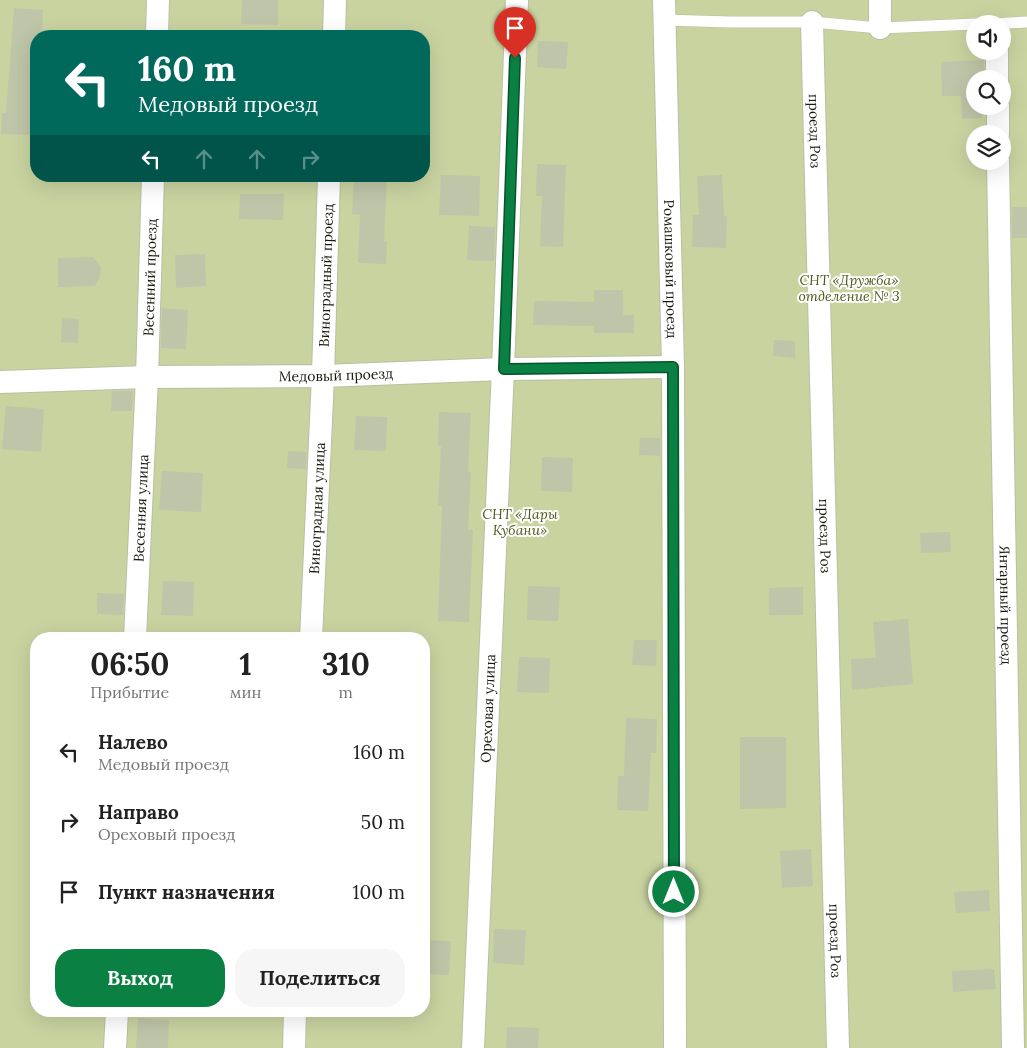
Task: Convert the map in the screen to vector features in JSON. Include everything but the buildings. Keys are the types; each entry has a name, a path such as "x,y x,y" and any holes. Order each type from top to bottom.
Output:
{"street":[{"path":"157,30 158,0"},
{"path":"334,30 335,0"},
{"name":"Ореховая улица","path":"473,1048 504,369 517,0"},
{"path":"880,0 880,28"},
{"name":"Ромашковый проезд","path":"664,10 673,367 675,1048"},
{"name":"проезд Роз","path":"812,22 838,1048"},
{"name":"Янтарный проезд","path":"998,170 1013,1048"},
{"name":"Весенний проезд","path":"147,377 153,182"},
{"name":"Виноградный проезд","path":"323,376 329,182"},
{"name":"Медовый проезд","path":"0,382 147,377 323,376 504,369 673,367"},
{"name":"Виноградная улица","path":"311,632 323,376"},
{"name":"Весенняя улица","path":"135,632 147,377"},
{"path":"115,1048 117,1017"},
{"path":"294,1048 295,1017"}],"lane":[{"path":"664,10 730,22 812,22 880,28 966,24"},
{"path":"1011,23 1027,22"}],"green space":[{"path":"0,0 1027,0 1027,1048 0,1048"}],"route":[{"path":"515,58 504,369 673,367 674,892"}],"park label":[{"name":"СНТ «Дружба» отделение № 3","path":"849,288"},
{"name":"СНТ «Дары Кубани»","path":"520,522"}]}
